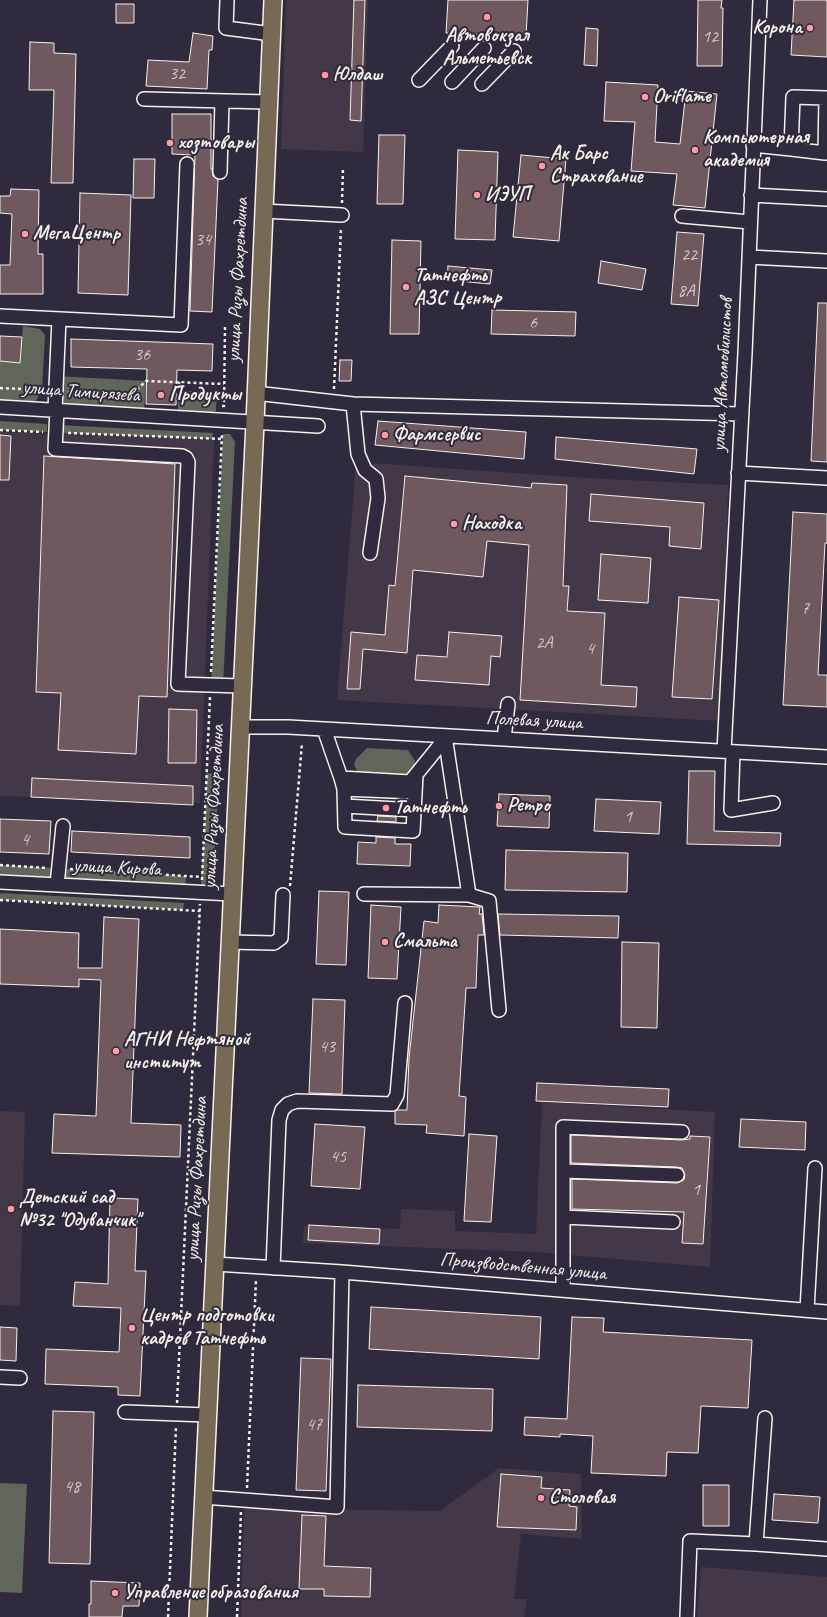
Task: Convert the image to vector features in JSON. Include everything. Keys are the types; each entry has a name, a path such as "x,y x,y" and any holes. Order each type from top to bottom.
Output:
{"main road":[{"name":"улица Ризы Фахретдина","path":"198,1617 273,0"}],"street":[{"path":"227,0 226,28 272,34"},
{"name":"улица Автомобилистов","path":"760,0 742,414 738,473 729,752 731,810 773,803"},
{"path":"418,80 452,46"},
{"path":"452,82 484,48"},
{"path":"482,84 514,51"},
{"path":"754,145 825,153 826,98 793,97 791,149"},
{"path":"144,99 268,102"},
{"path":"220,172 222,101"},
{"path":"0,316 181,325 187,164"},
{"path":"751,195 827,199"},
{"path":"263,211 342,215"},
{"path":"682,216 750,222"},
{"path":"749,257 827,261"},
{"path":"59,319 55,449 182,456 186,458 188,462 188,470 178,684 241,686"},
{"path":"255,394 353,404 742,414"},
{"path":"353,404 358,454 365,470 376,479 378,498 370,553"},
{"name":"улица Тимирязева","path":"0,407 318,426"},
{"path":"738,473 827,478"},
{"path":"504,739 508,704"},
{"name":"Полевая улица","path":"239,727 288,727 445,738 504,739 827,757"},
{"path":"324,729 342,784 345,806 345,827 413,831 416,775"},
{"path":"342,784 410,782 445,738"},
{"path":"445,738 469,895"},
{"path":"342,784 415,792"},
{"path":"345,806 414,810"},
{"path":"57,885 62,826"},
{"name":"улица Кирова","path":"0,882 232,894"},
{"path":"229,942 274,943 281,938 283,894"},
{"path":"364,894 469,895 489,901 499,1010"},
{"path":"273,1268 279,1120 282,1110 288,1104 297,1101 392,1104 397,1095 405,1004"},
{"path":"563,1290 563,1128 682,1132"},
{"path":"807,1310 815,1168"},
{"path":"563,1171 677,1175"},
{"path":"563,1217 673,1222"},
{"name":"Производственная улица","path":"215,1264 342,1272 827,1312"},
{"path":"203,1497 337,1507 342,1272"},
{"path":"0,1377 20,1378"},
{"path":"125,1412 207,1415"},
{"path":"756,1544 765,1418"},
{"path":"687,1617 690,1541 827,1549"}],"path":[{"path":"334,395 343,167"},
{"path":"217,406 224,406 225,327"},
{"path":"0,388 129,397 146,381 224,384"},
{"path":"179,382 184,404 190,404"},
{"path":"0,430 223,439"},
{"path":"201,886 223,434"},
{"path":"283,894 290,890 302,743"},
{"path":"0,865 202,877"},
{"path":"0,900 200,911"},
{"path":"168,1617 200,904"},
{"path":"237,1617 241,1509 246,1500 256,1266"}],"shaded area":[{"name":"Юлдаш","path":"286,0 368,0 363,152 281,149"},
{"path":"0,432 214,440 200,803 0,796"},
{"path":"356,462 586,478 728,485 722,721 337,700"},
{"path":"542,1102 715,1112 710,1267 535,1252 303,1243 304,1226 400,1229 401,1209 455,1211 455,1231 536,1234"},
{"name":"Детский сад №32 \"Одуванчик\"","path":"0,1111 25,1112 20,1306 0,1305"},
{"path":"499,1468 581,1474 582,1539 521,1534 514,1599 527,1599 524,1617 241,1617 244,1508 440,1511"},
{"path":"701,1567 827,1577 827,1617 697,1617"}],"green space":[{"path":"23,326 40,329 45,335 42,390 35,403 0,401 0,361 20,362"},
{"path":"56,376 146,381 144,410 55,404"},
{"path":"178,391 217,392 216,410 213,414 178,412"},
{"path":"0,421 47,424 47,432 0,430"},
{"path":"59,425 213,433 212,439 58,433"},
{"path":"223,434 230,434 235,442 223,686 211,686"},
{"path":"367,748 408,750 415,761 414,767 408,773 398,776 359,774 354,765 356,759"},
{"path":"207,773 219,775 213,877 201,887"},
{"path":"0,865 54,868 53,884 0,882"},
{"path":"65,869 186,876 185,892 64,885"},
{"path":"0,893 184,903 183,910 0,900"},
{"path":"0,1483 27,1484 22,1593 0,1592"}],"building":[{"path":"354,0 365,0 361,121 350,120"},
{"name":"Автовокзал Альметьевск","path":"448,0 528,0 526,37 446,33"},
{"path":"698,0 722,0 722,66 697,66"},
{"name":"Корона","path":"794,0 827,0 827,57 791,55"},
{"path":"116,4 134,4 134,23 116,23"},
{"path":"586,28 598,29 597,66 584,65"},
{"path":"193,33 213,36 212,50 209,50 207,89 146,86 148,60 189,62"},
{"path":"30,42 54,43 54,53 76,54 73,183 51,183 54,90 29,90"},
{"path":"606,82 658,85 655,142 680,144 686,91 717,94 705,208 673,205 677,174 631,171 635,122 604,121"},
{"path":"172,114 211,114 211,169 213,176 218,180 212,312 190,311 195,155 172,154"},
{"path":"379,135 405,135 403,204 377,204"},
{"name":"ИЭУП","path":"458,150 498,152 495,240 455,239"},
{"path":"521,155 566,159 559,241 513,237"},
{"path":"134,159 155,159 154,198 133,198"},
{"path":"11,189 39,190 38,254 43,254 43,294 0,294 0,265 10,265 12,214 0,213 0,196 10,196"},
{"path":"80,193 131,195 128,295 78,293"},
{"path":"677,232 704,234 698,306 671,304"},
{"name":"Татнефть АЗС Центр","path":"392,240 421,241 419,334 390,334"},
{"path":"601,261 646,269 642,290 598,283"},
{"path":"448,266 492,270 490,284 447,280"},
{"path":"818,303 827,303 827,462 811,461"},
{"path":"492,310 576,312 575,336 491,334"},
{"path":"0,336 22,337 20,363 0,361"},
{"path":"71,339 213,344 212,371 177,370 176,405 146,404 147,369 71,367"},
{"path":"340,360 352,360 351,381 339,381"},
{"path":"378,421 526,432 524,459 375,445"},
{"path":"0,435 11,436 9,480 0,480"},
{"path":"556,437 697,449 694,474 555,459"},
{"path":"44,456 175,464 167,697 139,696 136,754 58,750 61,693 36,692"},
{"path":"405,476 531,488 532,483 567,485 563,586 569,586 567,611 605,613 601,685 637,687 636,707 520,700 529,545 487,541 483,577 413,570 407,653 363,649 360,689 347,689 351,632 385,635 389,585 395,586"},
{"path":"591,494 704,503 701,549 669,546 670,527 589,521"},
{"path":"793,512 827,514 827,543 825,543 818,675 827,675 827,707 783,705"},
{"path":"601,554 651,558 648,603 598,600"},
{"path":"679,597 719,600 712,699 672,697"},
{"path":"449,632 502,636 500,657 491,656 489,685 415,680 417,655 447,657"},
{"path":"169,709 197,710 196,763 168,763"},
{"path":"689,771 715,771 714,831 781,833 780,846 687,844"},
{"path":"32,778 193,786 193,805 31,797"},
{"path":"499,794 550,796 549,828 497,826"},
{"path":"596,799 661,802 659,834 594,831"},
{"path":"378,816 396,817 396,822 377,821"},
{"path":"0,819 51,821 49,854 0,852"},
{"path":"72,831 190,837 190,858 71,852"},
{"path":"376,837 395,838 395,844 411,844 410,866 357,864 358,842 376,843"},
{"path":"506,850 628,853 627,892 505,890"},
{"path":"319,891 349,892 346,965 316,964"},
{"path":"371,905 401,907 397,979 368,978"},
{"path":"439,905 480,907 479,914 482,914 484,935 478,935 476,988 466,988 459,1096 466,1097 464,1136 426,1133 427,1125 395,1124 395,1111 407,1110 409,1058 424,921 438,923"},
{"path":"498,914 619,916 618,938 500,935"},
{"name":"АГНИ Нефтяной институт","path":"104,917 139,919 131,1123 181,1125 180,1157 52,1153 54,1114 96,1116 101,980 79,979 79,987 0,984 0,929 79,933 78,968 102,968"},
{"path":"622,942 659,943 657,1028 621,1027"},
{"path":"313,999 345,1000 342,1094 309,1093"},
{"path":"537,1083 669,1089 668,1107 536,1101"},
{"path":"741,1119 806,1122 805,1150 739,1147"},
{"path":"315,1124 365,1127 360,1189 311,1186"},
{"path":"469,1134 497,1136 491,1222 464,1221"},
{"path":"571,1135 682,1140 690,1139 690,1136 710,1137 703,1244 682,1243 684,1212 572,1209 572,1179 677,1183 684,1180 685,1175 682,1168 677,1167 571,1163"},
{"name":"Центр подготовки кадров Татнефть","path":"110,1198 138,1199 135,1271 146,1271 140,1396 118,1395 118,1387 45,1384 46,1349 119,1352 121,1308 73,1306 75,1282 108,1284"},
{"path":"309,1225 380,1229 379,1244 308,1240"},
{"path":"371,1307 541,1317 539,1359 369,1349"},
{"path":"572,1317 604,1318 603,1332 752,1340 748,1408 701,1406 698,1453 667,1452 666,1476 591,1473 593,1436 560,1434 560,1437 524,1435 525,1417 567,1419"},
{"path":"0,1327 17,1328 16,1361 0,1360"},
{"path":"301,1358 331,1359 326,1491 296,1490"},
{"path":"358,1385 493,1389 492,1431 357,1427"},
{"path":"53,1411 94,1412 90,1564 49,1563"},
{"name":"Столовая","path":"501,1474 542,1477 541,1488 570,1490 569,1506 577,1507 576,1530 497,1527"},
{"path":"703,1485 729,1485 729,1526 703,1526"},
{"path":"774,1494 820,1497 818,1523 772,1520"},
{"path":"302,1515 326,1516 324,1566 371,1568 370,1597 324,1596 324,1589 299,1589"},
{"name":"Управление образования","path":"91,1581 140,1583 139,1606 123,1606 122,1617 89,1617 89,1604 91,1604"}],"place":[{"name":"Автовокзал Альметьевск","path":"487,17"},
{"name":"Корона","path":"810,28"},
{"name":"Юлдаш","path":"325,75"},
{"name":"Oriflame","path":"645,97"},
{"name":"хозтовары","path":"170,143"},
{"name":"Компьютерная академия","path":"695,150"},
{"name":"Ак Барс Страхование","path":"542,166"},
{"name":"ИЭУП","path":"477,195"},
{"name":"МегаЦентр","path":"25,234"},
{"name":"Татнефть АЗС Центр","path":"406,287"},
{"name":"Продукты","path":"161,395"},
{"name":"Фармсервис","path":"385,435"},
{"name":"Находка","path":"454,524"},
{"name":"Ретро","path":"499,806"},
{"name":"Татнефть","path":"386,808"},
{"name":"Смальта","path":"385,942"},
{"name":"АГНИ Нефтяной институт","path":"116,1051"},
{"name":"Детский сад №32 \"Одуванчик\"","path":"11,1209"},
{"name":"Центр подготовки кадров Татнефть","path":"132,1328"},
{"name":"Столовая","path":"541,1498"},
{"name":"Управление образования","path":"115,1593"}]}
